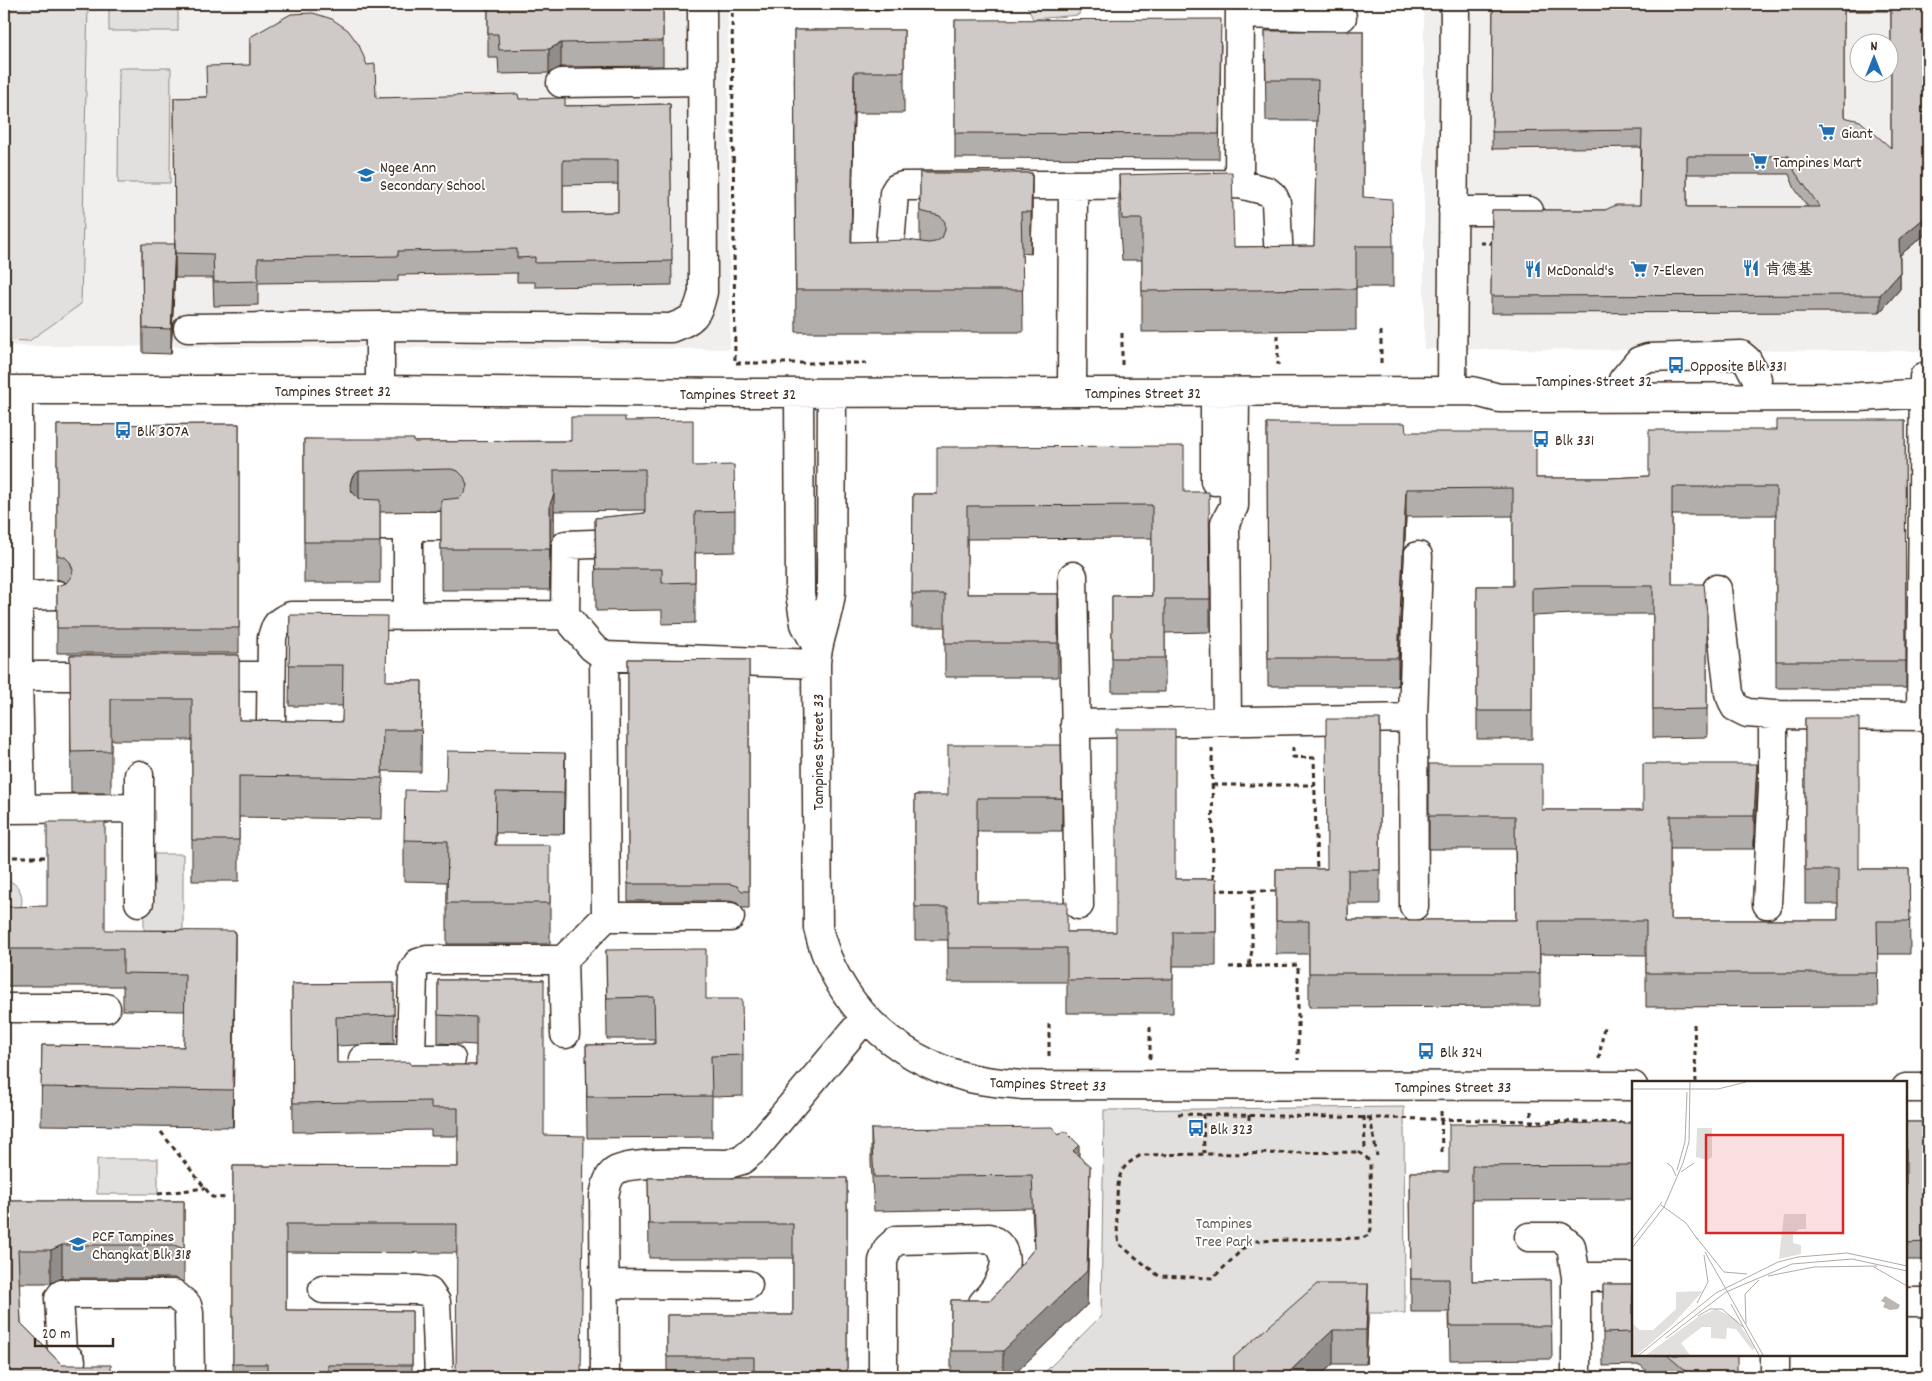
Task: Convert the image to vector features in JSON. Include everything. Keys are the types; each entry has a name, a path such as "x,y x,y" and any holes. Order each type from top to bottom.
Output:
{"street":[{"path":"188,328 380,326 671,328 685,322 698,312 703,292 702,4"},
{"path":"1455,4 1453,211 1462,392"},
{"path":"1239,184 1240,9 1342,16"},
{"path":"561,83 702,81"},
{"path":"930,269 895,264 891,261 894,193 897,188 903,186 1239,184 1267,191 1276,202 1279,261 1268,269 1249,269"},
{"path":"1072,392 1073,186"},
{"path":"1453,211 1558,212"},
{"path":"380,326 380,390"},
{"name":"Tampines Street 32","path":"1462,392 1498,381 1757,379 1862,380 1926,385"},
{"path":"1717,589 1729,693 1735,707 1747,713 1773,715 1924,715 1926,385"},
{"name":"Tampines Street 32","path":"11,390 799,393 1462,392 1498,398 1860,397 1926,385"},
{"path":"11,390 14,585 18,676 13,809 139,808"},
{"path":"1219,722 1225,523 1234,506 1225,392"},
{"name":"Tampines Street 33","path":"799,393 800,594 806,624 817,656"},
{"name":"Tampines Street 33","path":"832,393 831,592 827,619 817,656 818,928 822,947 834,972 865,1018 874,1028 920,1060 968,1078 1023,1085 1632,1086"},
{"path":"366,526 450,526"},
{"path":"408,526 408,615"},
{"path":"618,543 566,544 565,615 592,647 604,656 817,656"},
{"path":"1414,906 1413,718 1418,556"},
{"path":"1073,576 1079,906"},
{"path":"14,585 57,595"},
{"path":"271,721 272,638 275,626 280,620 291,616 565,615"},
{"path":"411,1059 413,970 418,963 427,960 563,960 606,918 617,755 604,656"},
{"path":"18,676 132,676"},
{"path":"182,676 271,676"},
{"path":"1767,904 1773,787 1773,715"},
{"path":"1075,724 1413,718"},
{"path":"139,775 139,902"},
{"path":"606,918 730,917"},
{"path":"563,960 565,1034"},
{"path":"4,1008 106,1008"},
{"path":"605,1377 604,1196 608,1181 615,1171 634,1165 728,1164 742,1160 755,1148 865,1018"},
{"path":"363,1059 451,1059"},
{"path":"1907,1088 1928,1088"},
{"path":"1529,1237 1560,1237 1571,1246 1576,1276 1576,1377"},
{"path":"883,1377 883,1261 888,1248 897,1240 988,1238 998,1242 1003,1251 1005,1264 1003,1274 996,1290 983,1303"},
{"path":"1576,1276 1632,1277"},
{"path":"604,1284 748,1285"},
{"path":"323,1289 419,1290 429,1292 436,1302 439,1377"},
{"path":"72,1361 62,1351 59,1298 62,1294 174,1294 187,1305 190,1377"},
{"path":"1907,1302 1928,1302"},
{"path":"1775,1356 1775,1377"}],"path":[{"path":"732,4 735,363"},
{"path":"1381,331 1381,358"},
{"path":"1122,332 1122,365"},
{"path":"1219,722 1213,785 1213,891 1280,891"},
{"path":"1314,758 1317,882"},
{"path":"1213,785 1315,785"},
{"path":"4,857 52,857"},
{"path":"1249,966 1252,950 1252,891"},
{"path":"1229,967 1298,964 1299,1068"},
{"path":"1049,1024 1049,1066"},
{"path":"1694,1024 1696,1081"},
{"path":"1150,1026 1150,1067"},
{"path":"1599,1062 1604,1026"},
{"path":"1203,1086 1204,1153"},
{"path":"1365,1086 1365,1148"},
{"path":"1442,1086 1442,1152"},
{"path":"1530,1086 1532,1131"},
{"path":"1176,1114 1632,1123"},
{"path":"1249,1115 1249,1132"},
{"path":"1370,1117 1378,1156"},
{"path":"161,1132 212,1197 228,1198"},
{"path":"1204,1153 1362,1154 1370,1164 1371,1230 1369,1235 1362,1238 1251,1241 1243,1246 1213,1278 1159,1276 1120,1244 1118,1182 1121,1172 1128,1163 1141,1154 1204,1153"},
{"path":"158,1194 205,1188"},
{"path":"1481,1368 1481,1377"}],"shaded area":[{"name":"Ngee Ann Secondary School","path":"4,4 728,4 730,349 4,346"},
{"name":"Tampines Mart","path":"1424,4 1928,4 1928,351 1424,349"}],"green space":[{"path":"4,4 88,4 81,304 29,341 4,340"},
{"path":"109,4 178,4 178,31 109,31"},
{"path":"1026,4 1080,4 1079,15 1033,19"},
{"path":"119,68 171,68 170,183 118,183"},
{"path":"144,854 183,854 183,930 144,930"},
{"path":"4,879 17,887 22,900 20,911 4,921"},
{"name":"Tampines Tree Park","path":"1404,1107 1405,1313 1315,1313 1243,1377 1040,1377 1101,1316 1104,1110"},
{"path":"97,1159 158,1159 158,1194 97,1194"}],"building":[{"path":"488,4 663,4 663,41 561,43 549,49 499,50 498,34 488,34"},
{"name":"Tampines Mart","path":"1493,4 1844,4 1844,117 1860,121 1891,148 1891,82 1900,82 1900,32 1891,32 1891,4 1928,4 1928,215 1899,239 1900,272 1880,295 1491,296 1492,210 1605,210 1616,205 1640,205 1642,130 1492,132","holes":["1687,156 1789,156 1795,172 1820,207 1687,207"]},
{"path":"313,13 332,19 348,30 359,45 367,65 375,64 376,98 518,94 519,99 565,98 565,106 670,104 672,261 535,263 535,257 517,258 517,249 398,251 398,256 258,258 258,281 214,282 213,254 175,253 174,98 207,97 206,66 250,65 250,37 291,14","holes":["563,160 618,160 618,212 563,213"]},
{"path":"1221,19 1219,134 955,133 955,20"},
{"path":"794,30 904,30 904,72 854,72 851,242 908,240 928,243 942,238 945,222 940,216 920,211 920,173 1032,173 1031,212 1021,212 1023,290 796,290"},
{"path":"1265,31 1363,31 1363,197 1392,199 1393,246 1356,246 1356,289 1142,291 1142,219 1122,219 1119,175 1232,172 1234,247 1314,246 1318,80 1266,80"},
{"path":"142,244 175,244 171,329 143,328"},
{"path":"571,417 625,417 625,421 693,420 693,466 734,465 735,511 695,512 695,582 662,583 662,569 596,569 595,518 645,513 645,469 554,470 554,494 550,504 550,549 441,549 441,500 459,498 465,492 467,485 464,477 458,471 451,469 359,471 352,477 350,485 352,492 359,499 380,500 380,542 304,542 304,439 414,439 414,442 571,441"},
{"path":"1776,420 1905,420 1906,661 1776,661 1776,487 1672,487 1672,584 1704,584 1707,614 1707,709 1653,710 1653,586 1574,586 1532,588 1532,711 1477,711 1477,586 1513,586 1513,488 1406,489 1398,658 1268,658 1267,423 1405,423 1406,432 1536,432 1536,478 1611,478 1649,476 1649,430 1776,430"},
{"path":"239,424 239,628 57,628 57,586 66,583 71,577 73,570 70,562 65,557 57,555 57,425"},
{"path":"1184,446 1184,492 1209,492 1210,599 1165,599 1165,658 1112,658 1112,596 1152,596 1152,505 967,506 967,594 1058,594 1058,643 945,643 945,594 912,594 913,494 937,494 937,447"},
{"path":"290,615 387,616 386,681 422,681 421,730 383,730 382,778 239,776 239,840 192,840 192,699 111,699 111,751 71,752 70,655 239,655 239,720 342,722 343,665 289,665"},
{"path":"628,659 749,660 749,891 742,891 737,886 730,884 628,884"},
{"path":"1805,718 1859,718 1859,869 1909,869 1910,921 1877,921 1878,973 1646,973 1646,921 1539,921 1540,973 1309,973 1309,921 1276,921 1276,869 1327,869 1326,719 1380,719 1380,870 1348,870 1348,920 1516,920 1515,816 1429,816 1429,764 1542,764 1542,810 1643,810 1643,764 1757,764 1754,816 1670,816 1670,920 1838,920 1838,870 1805,870"},
{"path":"1116,729 1175,729 1175,879 1216,879 1216,932 1173,932 1173,979 1067,980 1067,948 948,948 948,907 915,907 915,795 948,795 948,745 1061,745 1062,798 977,798 977,902 1067,902 1067,932 1116,932"},
{"path":"447,751 565,753 564,793 496,792 495,845 550,845 550,903 447,903 448,841 404,840 405,790 446,791"},
{"path":"47,822 105,822 105,930 235,931 233,1090 41,1087 42,1045 184,1047 185,974 123,973 123,949 4,949 4,907 47,906"},
{"path":"706,949 706,999 742,999 743,1055 711,1056 712,1096 587,1097 586,1045 655,1044 654,997 607,998 606,950"},
{"path":"438,980 544,980 544,1135 584,1136 581,1377 456,1377 457,1224 286,1224 286,1310 412,1311 412,1365 328,1365 328,1377 267,1377 267,1364 233,1364 233,1166 458,1167 458,1108 431,1108 431,1101 293,1103 292,984 394,983 394,1015 336,1017 337,1063 410,1062 411,1065 476,1065 476,1017 438,1015"},
{"path":"1907,1122 1928,1122 1928,1242 1907,1243"},
{"path":"1632,1123 1632,1165 1472,1166 1472,1281 1551,1280 1552,1326 1450,1326 1449,1279 1411,1279 1410,1172 1449,1172 1449,1124"},
{"path":"1052,1127 1059,1135 1065,1131 1079,1145 1073,1151 1090,1166 1087,1271 1003,1351 951,1351 951,1300 991,1300 1035,1248 1032,1175 874,1177 871,1129"},
{"path":"648,1178 847,1178 847,1377 754,1377 754,1357 667,1357 667,1315 793,1315 793,1224 649,1224"},
{"path":"4,1201 184,1201 184,1249 174,1245 62,1245 51,1250 18,1250 21,1323 62,1365 111,1365 111,1377 4,1376"},
{"path":"1317,1284 1368,1284 1366,1330 1333,1330 1284,1377 1234,1377 1234,1357"},
{"path":"1603,1284 1632,1284 1632,1332 1603,1333"},
{"path":"1668,1356 1737,1357 1737,1377 1689,1377 1689,1374"}],"place":[{"name":"Giant","path":"1827,132"},
{"name":"Tampines Mart","path":"1759,161"},
{"name":"Ngee Ann Secondary School","path":"366,175"},
{"name":"肯德基","path":"1751,268"},
{"name":"McDonald's","path":"1533,269"},
{"name":"7-Eleven","path":"1639,269"},
{"name":"Opposite Blk 331","path":"1676,365"},
{"name":"Blk 307A","path":"123,430"},
{"name":"Blk 331","path":"1541,439"},
{"name":"Blk 324","path":"1426,1051"},
{"name":"Blk 323","path":"1196,1128"},
{"name":"PCF Tampines Changkat Blk 318","path":"78,1244"}]}
